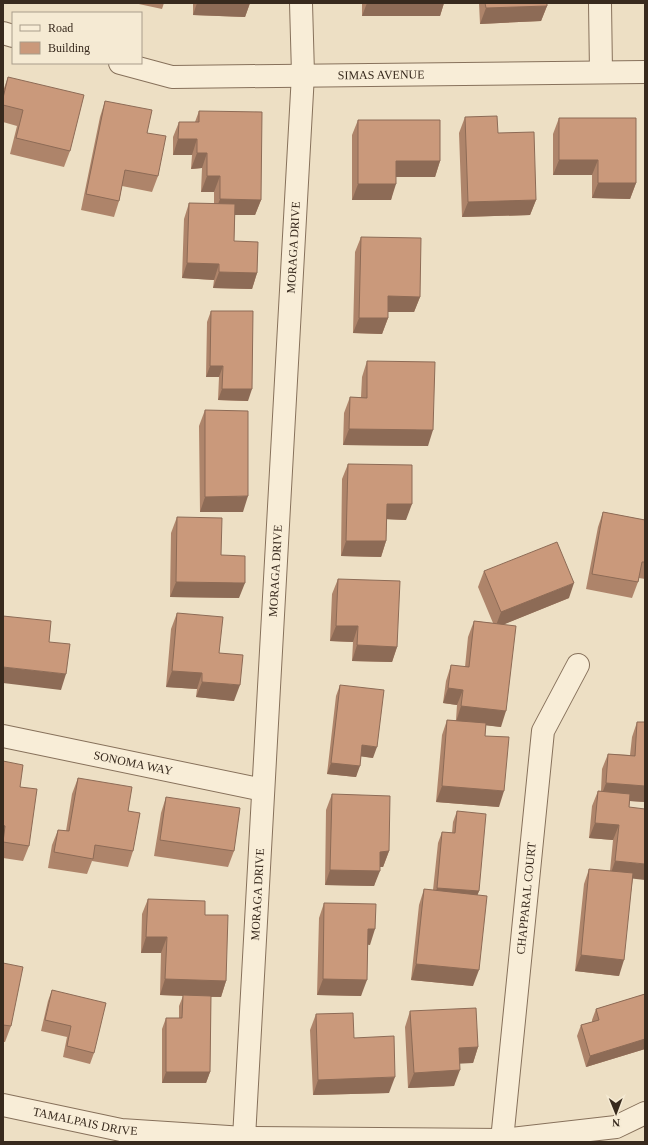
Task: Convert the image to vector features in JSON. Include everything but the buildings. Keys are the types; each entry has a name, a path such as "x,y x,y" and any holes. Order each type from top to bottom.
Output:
{"street":[{"name":"MORAGA DRIVE","path":"244,1138 303,74 302,3"},
{"path":"600,3 601,72"},
{"name":"SIMAS AVENUE","path":"124,64 172,77 303,74 645,72"},
{"name":"CHAPPARAL COURT","path":"502,1140 543,731 578,665"},
{"name":"SONOMA WAY","path":"3,736 263,790"},
{"name":"TAMALPAIS DRIVE","path":"3,1105 121,1130 244,1138 502,1140 616,1127 645,1114"}]}
